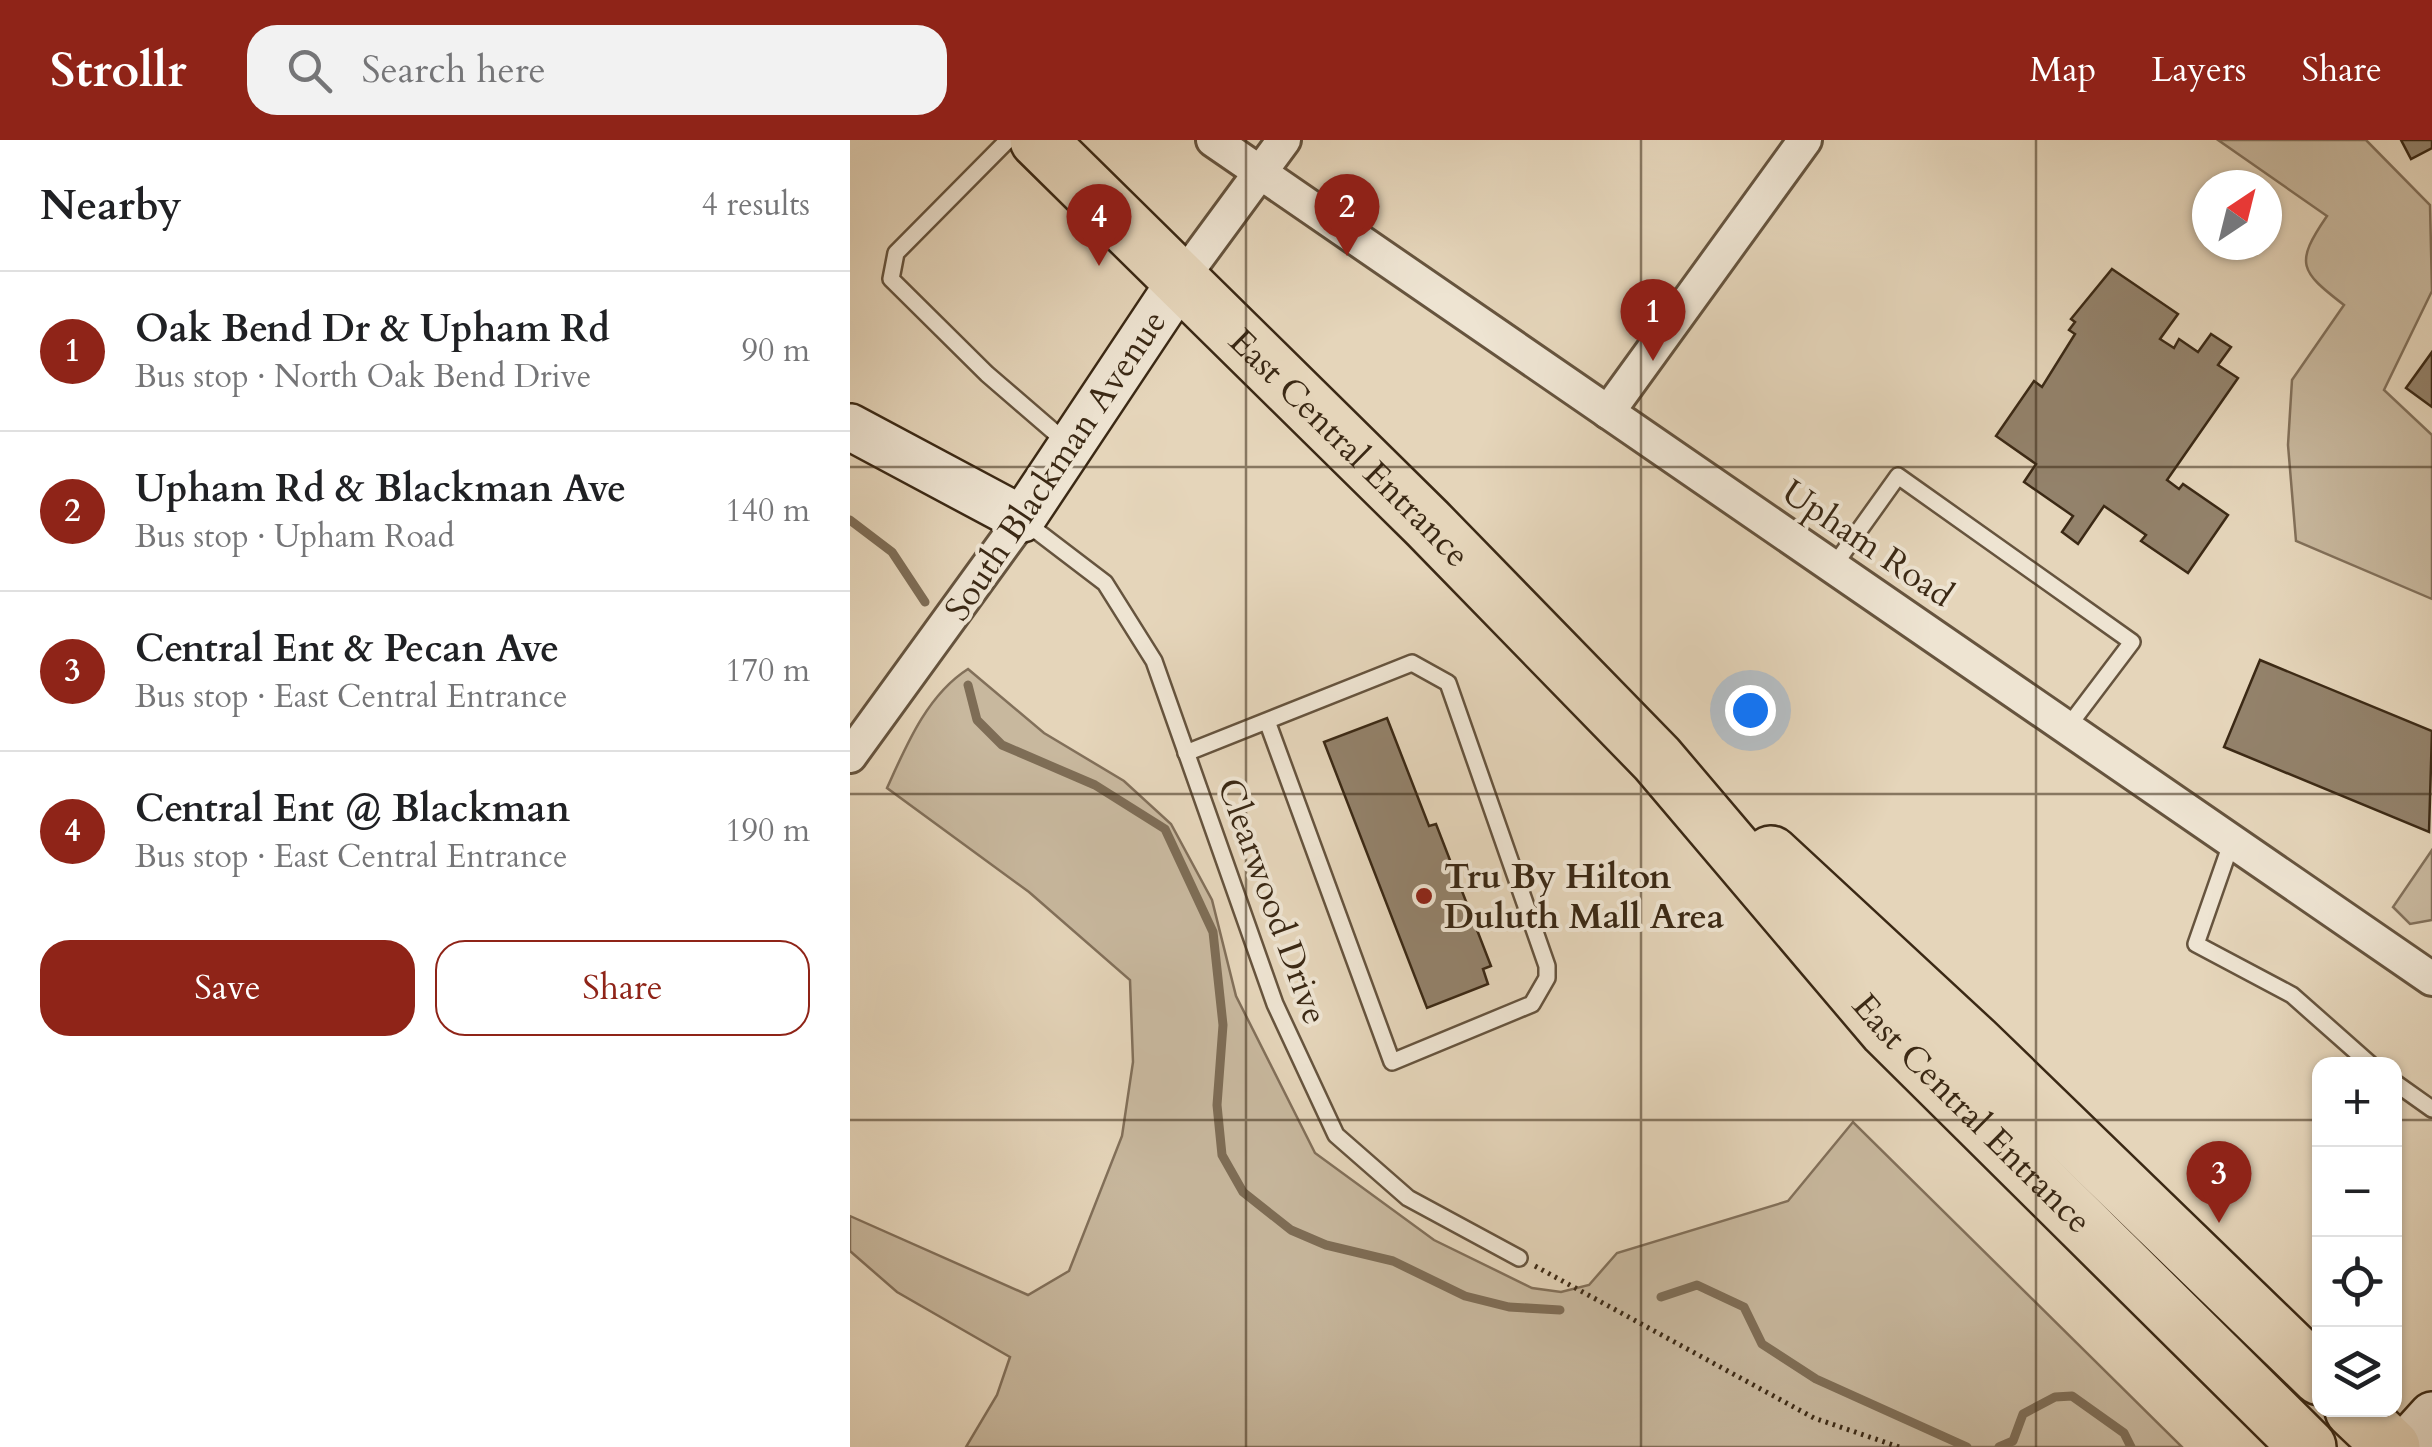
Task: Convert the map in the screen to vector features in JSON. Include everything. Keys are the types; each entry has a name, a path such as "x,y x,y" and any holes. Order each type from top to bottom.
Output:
{"highway":[{"name":"East Central Entrance","path":"1038,140 1658,759 1887,1030 2308,1447"},
{"name":"East Central Entrance","path":"1658,759 1807,884 2312,1369"},
{"path":"2248,1388 2278,1447"},
{"path":"2360,1417 2392,1447"}],"street":[{"name":"Upham Road","path":"1212,140 2432,979"},
{"name":"South Blackman Avenue","path":"856,735 1022,519 1180,280 1284,140"},
{"path":"1608,412 1804,140"},
{"path":"850,428 1022,519"},
{"path":"2403,1447 2432,1415"}],"lane":[{"path":"1008,140 896,253 891,279 987,374 1071,446"},
{"path":"1832,567 1898,476 2132,642 2067,728"},
{"name":"Clearwood Drive","path":"1022,519 1105,583 1154,661 1274,1004 1336,1134 1408,1198 1519,1258"},
{"path":"1186,753 1267,721 1412,664 1448,683 1548,966 1532,1004 1392,1062 1267,721"},
{"path":"2232,841 2196,944 2292,994 2362,1057"},
{"path":"2402,1088 2432,1109"}],"path":[{"path":"1519,1258 1814,1418 1899,1447"}],"shaded area":[{"path":"2218,140 2366,140 2430,205 2432,291 2384,390 2432,435 2432,599 2296,541 2288,445 2292,380 2344,305 2318,284 2307,266 2310,245 2327,216 2282,185 2282,170 2261,170"},
{"path":"968,669 1044,733 1124,781 1171,824 1212,900 1236,996 1315,1153 1434,1240 1532,1288 1561,1292 1589,1285 1617,1253 1788,1201 1853,1122 2182,1447 966,1447 997,1395 1010,1357 897,1292 850,1251 850,1216 1028,1295 1069,1271 1122,1136 1133,1062 1130,980 1029,892 887,788 929,707"},
{"path":"2432,850 2432,920 2410,924 2393,907"}],"building":[{"path":"2401,140 2432,140 2432,148 2411,159"},
{"path":"2112,269 2178,314 2160,339 2174,348 2179,339 2198,352 2211,334 2231,347 2218,365 2238,378 2167,480 2179,489 2183,484 2228,515 2188,573 2141,541 2146,535 2104,506 2078,544 2062,532 2073,516 2024,482 2036,464 1996,436 2034,381 2042,387 2075,334 2069,330 2075,322 2071,319"},
{"path":"2432,352 2432,407 2406,388"},
{"path":"2260,660 2432,731 2429,832 2224,747"},
{"name":"Tru By Hilton Duluth Mall Area","path":"1387,718 1429,826 1436,824 1491,966 1483,969 1488,984 1427,1008 1324,742"}],"waterway":[{"path":"850,520 892,552 925,602"},
{"path":"968,685 977,720 1002,745 1095,785 1165,829 1213,932 1223,1025 1217,1105 1222,1155 1243,1192 1291,1230 1326,1245 1393,1261 1465,1296 1509,1307 1560,1310"},
{"path":"1661,1297 1697,1285 1744,1307 1762,1344 1816,1379 1967,1447"},
{"path":"1999,1447 2013,1441 2023,1414 2055,1397 2072,1396 2124,1433 2131,1447"}],"place":[{"name":"Upham Rd & Blackman Ave","path":"1347,256"},
{"name":"Central Ent @ Blackman","path":"1099,266"},
{"name":"Oak Bend Dr & Upham Rd","path":"1653,361"},
{"name":"Tru By Hilton Duluth Mall Area","path":"1424,896"},
{"name":"Central Ent & Pecan Ave","path":"2219,1223"}]}
